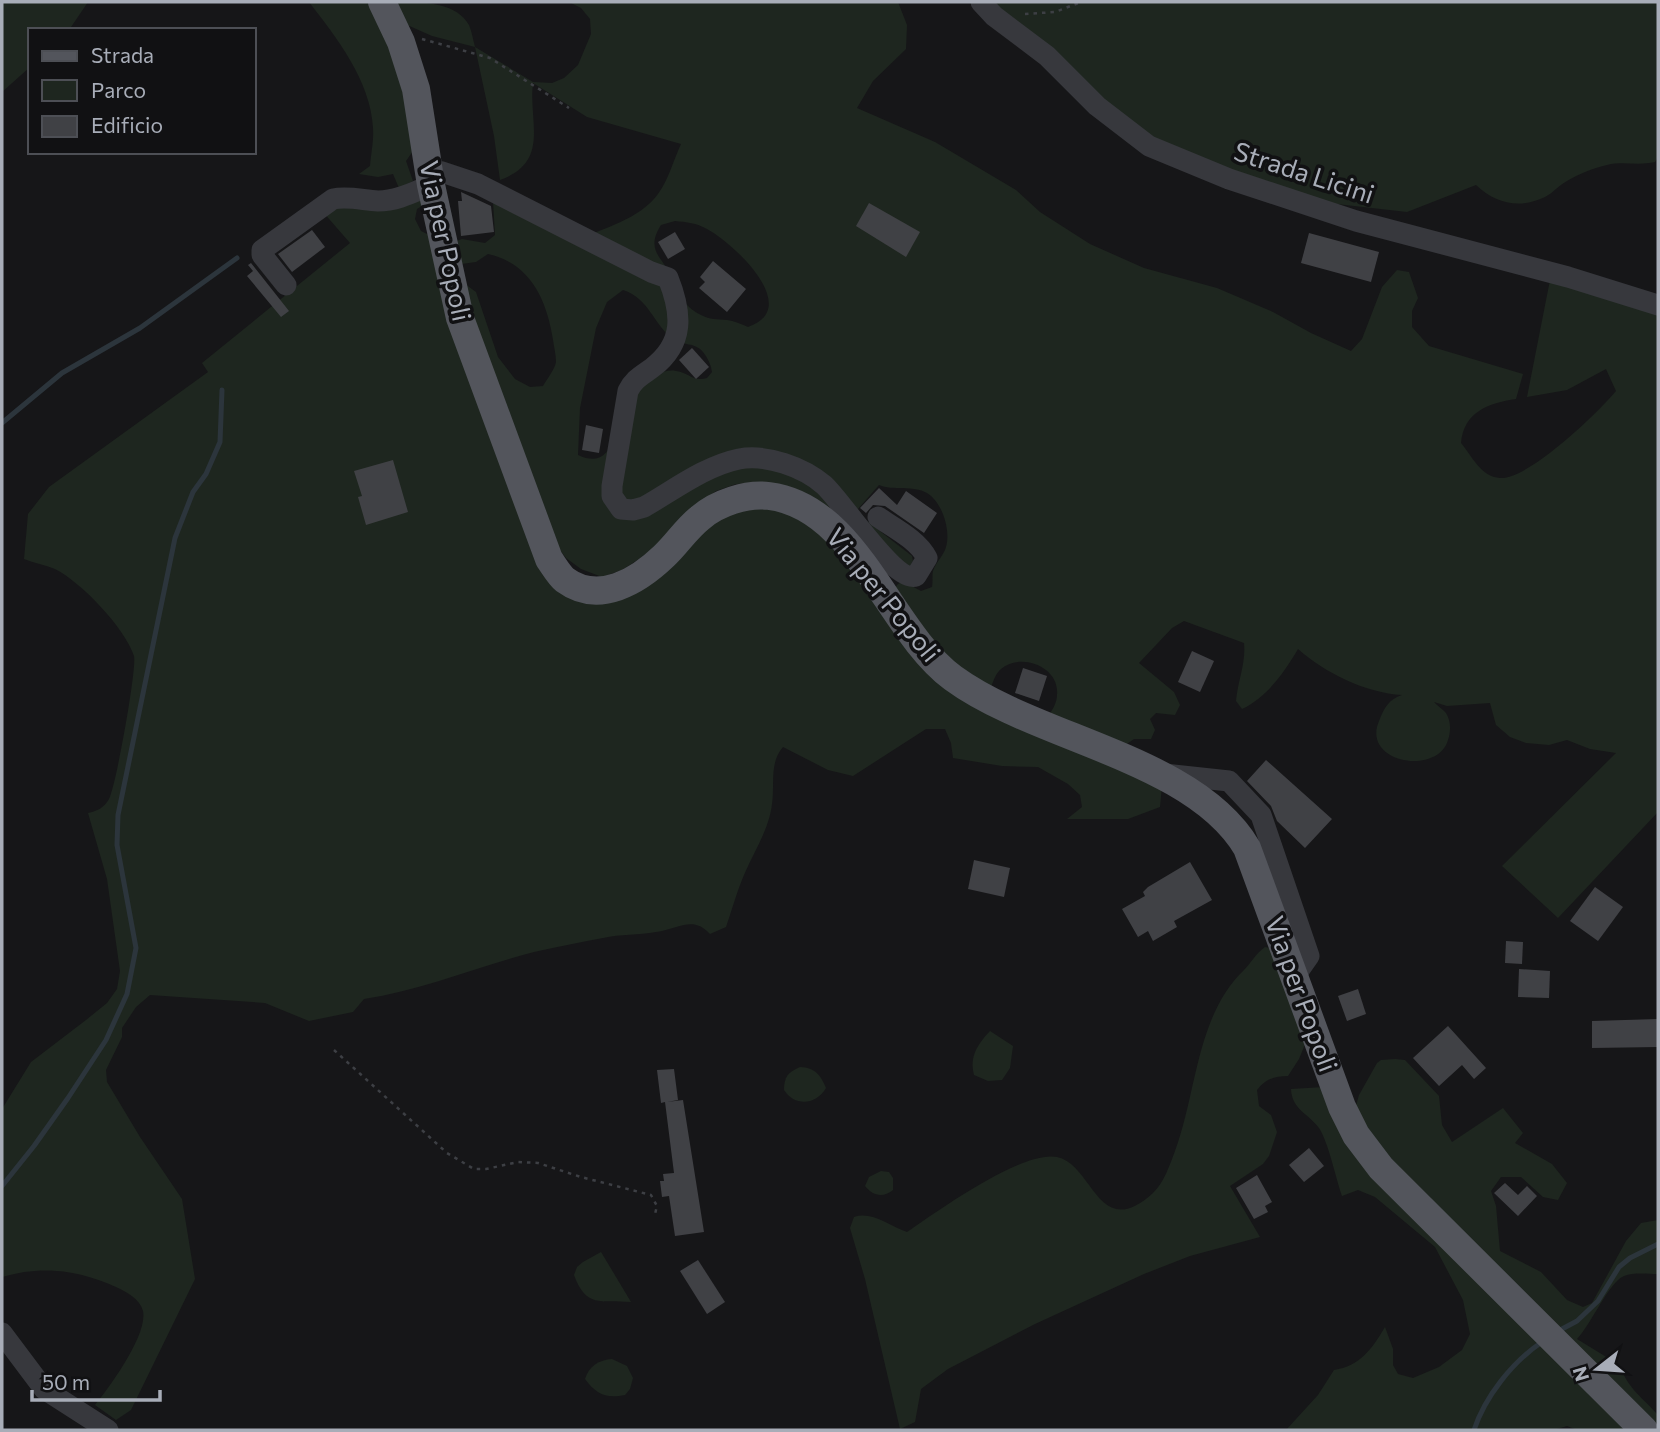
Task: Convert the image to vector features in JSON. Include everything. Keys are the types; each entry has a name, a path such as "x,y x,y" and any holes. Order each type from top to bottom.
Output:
{"main road":[{"name":"Via per Popoli","path":"382,2 398,34 416,89 430,177 454,296 470,348 549,559 563,578 579,588 596,591 618,588 648,570 698,519 712,509 736,500 765,495 783,498 825,522 873,560 918,642 950,676 984,697 1154,773 1196,795 1221,814 1237,832 1260,880 1342,1107 1368,1153 1644,1430"}],"street":[{"name":"Strada Licini","path":"981,2 1046,56 1097,106 1149,146 1230,180 1356,221 1568,277 1658,305"},
{"path":"286,285 262,255 262,250 332,199 342,197 379,201 404,197 430,177 442,172 478,184 651,272 668,278 676,298 679,318 676,336 670,351 650,370 633,381 628,391 612,486 612,496 621,509 644,507 721,465 740,459 758,458 782,463 823,485 873,560 896,568 912,578 916,576 927,558 918,546 878,517"},
{"path":"2,1333 44,1389 108,1430"}],"path":[{"path":"1020,14 1044,15 1081,2"},
{"path":"398,34 432,40 490,58 569,108"},
{"path":"334,1050 447,1153 474,1168 486,1169 518,1162 538,1163 651,1195 657,1206 655,1214"}],"green space":[{"path":"2,2 88,2 70,28 28,28 28,69 2,92"},
{"path":"309,2 374,2 397,49 415,148 406,161 413,181 399,188 393,174 378,177 359,174 370,166 373,142 371,111 366,93 350,61"},
{"path":"392,2 445,7 463,17 469,25 475,47 432,36 405,24"},
{"path":"569,2 898,2 907,25 906,49 873,81 857,108 935,142 1016,190 1040,212 1090,244 1144,268 1217,288 1273,312 1351,351 1362,339 1382,287 1397,270 1409,272 1418,298 1412,311 1412,327 1429,346 1523,374 1516,399 1496,403 1479,411 1463,432 1461,443 1478,465 1493,477 1512,476 1544,457 1579,429 1616,391 1606,369 1567,390 1527,397 1550,280 1658,315 1658,812 1558,918 1502,866 1616,753 1590,749 1567,740 1549,745 1526,743 1510,737 1496,725 1490,703 1447,706 1434,702 1449,719 1448,740 1441,751 1430,758 1403,760 1390,755 1381,747 1376,735 1385,708 1402,695 1360,686 1333,674 1298,649 1274,684 1242,709 1236,701 1244,643 1184,621 1172,628 1139,663 1174,692 1180,705 1175,715 1156,713 1150,719 1155,730 1151,739 1134,739 1124,746 1049,715 1057,695 1056,685 1046,670 1028,662 1009,664 998,673 991,688 942,654 893,591 902,581 921,591 932,587 933,571 946,547 947,533 941,510 932,497 916,489 879,485 858,509 867,521 912,556 910,566 765,483 736,484 716,491 689,510 653,550 622,570 602,577 581,569 566,558 550,537 454,276 476,292 498,357 515,379 530,387 543,386 556,362 550,325 541,298 525,275 503,259 488,254 476,262 461,264 454,242 462,239 485,243 495,235 493,201 576,240 609,227 631,217 658,194 681,144 587,117 533,83 532,151 526,163 500,180 494,136 475,47 533,82 552,83 564,78 578,65 591,34 590,19 581,8","holes":["675,221 707,229 746,261 766,291 769,306 763,318 748,327 730,320 704,317 686,304 655,247 656,234 661,225","623,290 639,299 673,339 700,349 708,359 712,372 707,378 698,379 676,371 653,377 620,404 611,445 599,458 590,459 578,455 580,408 596,328 607,302"]},
{"path":"992,2 1658,2 1658,157 1655,162 1613,164 1592,170 1576,176 1545,197 1526,203 1500,200 1476,185 1407,212 1319,202 1149,141"},
{"path":"424,196 425,204 417,209 415,219 421,231 431,236 526,532 606,598 690,533 757,502 815,519 914,646 1162,786 1160,807 1128,819 1067,819 1082,807 1080,795 1068,784 1038,767 1002,766 953,758 945,729 926,729 853,776 828,770 783,747 774,767 772,804 764,832 741,881 726,927 710,934 704,928 691,924 543,950 407,990 364,999 353,1012 309,1021 265,1003 150,995 136,1007 122,1028 122,1037 106,1070 107,1082 182,1199 195,1279 131,1410 116,1420 95,1405 126,1361 140,1333 143,1311 136,1299 102,1281 74,1273 46,1270 2,1277 2,1109 31,1062 107,1003 117,989 120,971 107,879 88,813 105,805 112,790 134,665 134,656 122,632 89,595 55,569 24,559 28,514 49,487 208,372 202,363 350,243 323,212 333,206"},
{"path":"1265,947 1278,950 1308,1037 1288,1076 1271,1079 1257,1090 1259,1106 1271,1115 1277,1132 1269,1156 1263,1164 1230,1186 1260,1237 1190,1256 1144,1274 1035,1324 948,1369 921,1389 915,1422 900,1429 865,1279 850,1228 854,1217 867,1216 907,1232 980,1184 1002,1172 1042,1157 1057,1157 1069,1163 1108,1206 1120,1210 1135,1206 1157,1189 1169,1167 1216,1009 1228,989"},
{"path":"990,1031 1013,1046 1010,1068 1002,1080 988,1081 974,1075 976,1051"},
{"path":"1405,1060 1439,1096 1442,1125 1452,1142 1503,1108 1523,1133 1515,1143 1552,1164 1567,1183 1558,1200 1543,1197 1521,1177 1501,1177 1491,1191 1496,1206 1500,1251 1541,1272 1567,1300 1583,1307 1592,1303 1626,1241 1641,1223 1658,1220 1658,1274 1632,1274 1618,1280 1577,1339 1621,1366 1631,1386 1658,1415 1658,1430 1655,1430 1379,1156 1356,1106 1359,1095 1377,1063"},
{"path":"800,1067 816,1073 826,1088 811,1101 794,1099 784,1090 788,1076"},
{"path":"1324,1087 1630,1430 1577,1430 1567,1426 1554,1430 1286,1430 1318,1395 1334,1370 1351,1365 1364,1355 1385,1327 1393,1349 1393,1365 1398,1374 1413,1378 1439,1367 1462,1350 1470,1334 1463,1300 1435,1247 1375,1197 1358,1190 1342,1196 1322,1134 1315,1123 1297,1107 1291,1089"},
{"path":"881,1171 889,1172 893,1178 893,1190 878,1195 865,1186 869,1177"},
{"path":"601,1252 631,1302 595,1300 589,1298 579,1286 574,1275 577,1267"},
{"path":"612,1359 627,1366 633,1378 625,1395 602,1394 585,1379 595,1364"}],"building":[{"path":"461,192 491,206 494,232 461,236 458,201 462,201"},
{"path":"869,203 920,232 906,257 856,226"},
{"path":"312,230 325,247 292,272 278,254"},
{"path":"675,232 685,249 668,259 658,242"},
{"path":"1309,233 1379,252 1371,282 1301,263"},
{"path":"713,261 746,289 727,312 699,288 705,282 700,277"},
{"path":"251,263 289,311 281,317 247,276 253,271 248,265"},
{"path":"692,348 709,367 696,379 679,360"},
{"path":"586,425 603,429 599,453 582,450"},
{"path":"393,460 408,512 366,525 358,497 362,496 354,471"},
{"path":"879,488 897,505 906,491 937,513 924,533 885,506 873,505 866,513 860,508"},
{"path":"1192,651 1214,661 1200,692 1178,682"},
{"path":"1023,668 1047,676 1039,701 1015,693"},
{"path":"1266,760 1332,819 1305,848 1277,821 1271,806 1247,781"},
{"path":"974,860 1010,868 1004,897 968,889"},
{"path":"1190,862 1212,900 1174,921 1177,927 1153,941 1148,931 1138,937 1122,909 1145,896 1143,892 1148,887"},
{"path":"1595,887 1623,907 1598,941 1570,921"},
{"path":"1506,941 1523,942 1522,964 1505,963"},
{"path":"1519,969 1550,971 1549,998 1518,997"},
{"path":"1358,989 1366,1014 1347,1021 1338,996"},
{"path":"1658,1019 1658,1047 1592,1048 1592,1021"},
{"path":"1448,1026 1486,1068 1474,1079 1462,1065 1439,1086 1413,1058"},
{"path":"674,1069 678,1100 667,1102 683,1100 704,1232 675,1236 669,1196 662,1197 660,1181 664,1181 663,1174 674,1173 665,1102 661,1103 657,1070"},
{"path":"1309,1148 1324,1166 1304,1182 1289,1165"},
{"path":"1257,1175 1272,1202 1265,1206 1268,1212 1254,1219 1236,1188"},
{"path":"1505,1183 1518,1195 1527,1186 1537,1196 1518,1216 1494,1193"},
{"path":"698,1260 725,1302 707,1314 680,1271"}],"waterway":[{"path":"2,423 62,373 140,328 237,258"},
{"path":"2,1186 34,1146 106,1040 127,994 136,948 117,845 118,815 175,538 193,492 206,474 220,442 222,390"},
{"path":"1562,1329 1577,1321 1598,1301 1619,1267 1630,1258 1658,1244"},
{"path":"1474,1430 1485,1405 1501,1381 1520,1360 1542,1342"}]}
